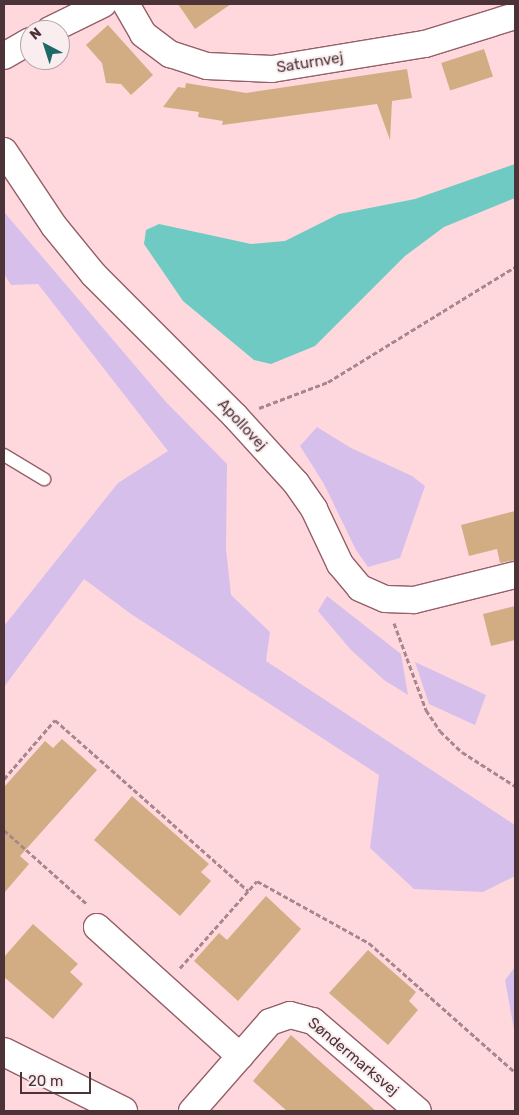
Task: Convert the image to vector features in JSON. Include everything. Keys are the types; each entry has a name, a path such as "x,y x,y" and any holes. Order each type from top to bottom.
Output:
{"street":[{"path":"70,20 103,4"},
{"name":"Saturnvej","path":"126,4 143,34 170,54 207,66 272,69 425,44 515,16"},
{"path":"4,56 20,47"},
{"name":"Apollovej","path":"4,151 54,226 94,275 235,416 300,490 349,576 360,588 385,599 414,600 515,575"},
{"path":"97,927 240,1056"},
{"name":"Søndermarksvej","path":"192,1111 270,1022 279,1017 302,1016 313,1021 418,1111"},
{"path":"4,1052 123,1111"}],"lane":[{"path":"4,454 44,479"}],"path":[{"path":"235,416 328,382 515,267"},
{"path":"385,599 426,710 440,731 462,752 515,786"},
{"path":"4,778 56,720 248,891"},
{"path":"4,830 98,914 97,927"},
{"path":"163,987 257,881 369,943 515,1072"}],"shaded area":[{"path":"4,212 166,402 227,464 226,549 231,595 270,632 266,661 515,825 515,876 483,892 414,889 370,848 379,775 131,614 84,579 4,687 4,626 118,483 168,451 38,284 11,285 4,274"},
{"path":"317,427 351,448 412,476 425,486 400,558 368,567 356,550 324,484 300,446"},
{"path":"327,596 401,654 408,695 384,680 351,650 318,611"},
{"path":"415,662 486,695 475,725 429,704"},
{"path":"515,967 515,1035 505,980"}],"water":[{"path":"515,164 515,198 444,227 405,256 315,346 271,364 254,360 183,301 144,244 146,230 159,224 251,244 285,241 339,214 415,199"}],"building":[{"path":"178,4 231,4 195,29"},
{"path":"108,25 153,75 131,95 121,84 106,83 102,63 86,45"},
{"path":"484,49 493,77 450,90 441,63"},
{"path":"407,69 412,98 392,101 390,140 377,104 222,125 223,121 198,117 199,112 163,107 178,87 185,88 186,83 246,93"},
{"path":"515,511 515,560 500,563 497,549 469,556 461,525"},
{"path":"515,606 515,640 491,646 483,614"},
{"path":"62,739 97,770 20,856 29,864 4,893 4,787 45,741 53,748"},
{"path":"132,796 209,864 201,872 211,881 180,916 94,840"},
{"path":"266,896 301,929 238,1001 194,961 219,933 227,940"},
{"path":"33,924 78,964 70,972 83,984 53,1019 4,977 4,957"},
{"path":"368,950 416,992 409,1001 418,1010 388,1045 329,993"},
{"path":"291,1035 376,1111 287,1111 253,1081"}]}
